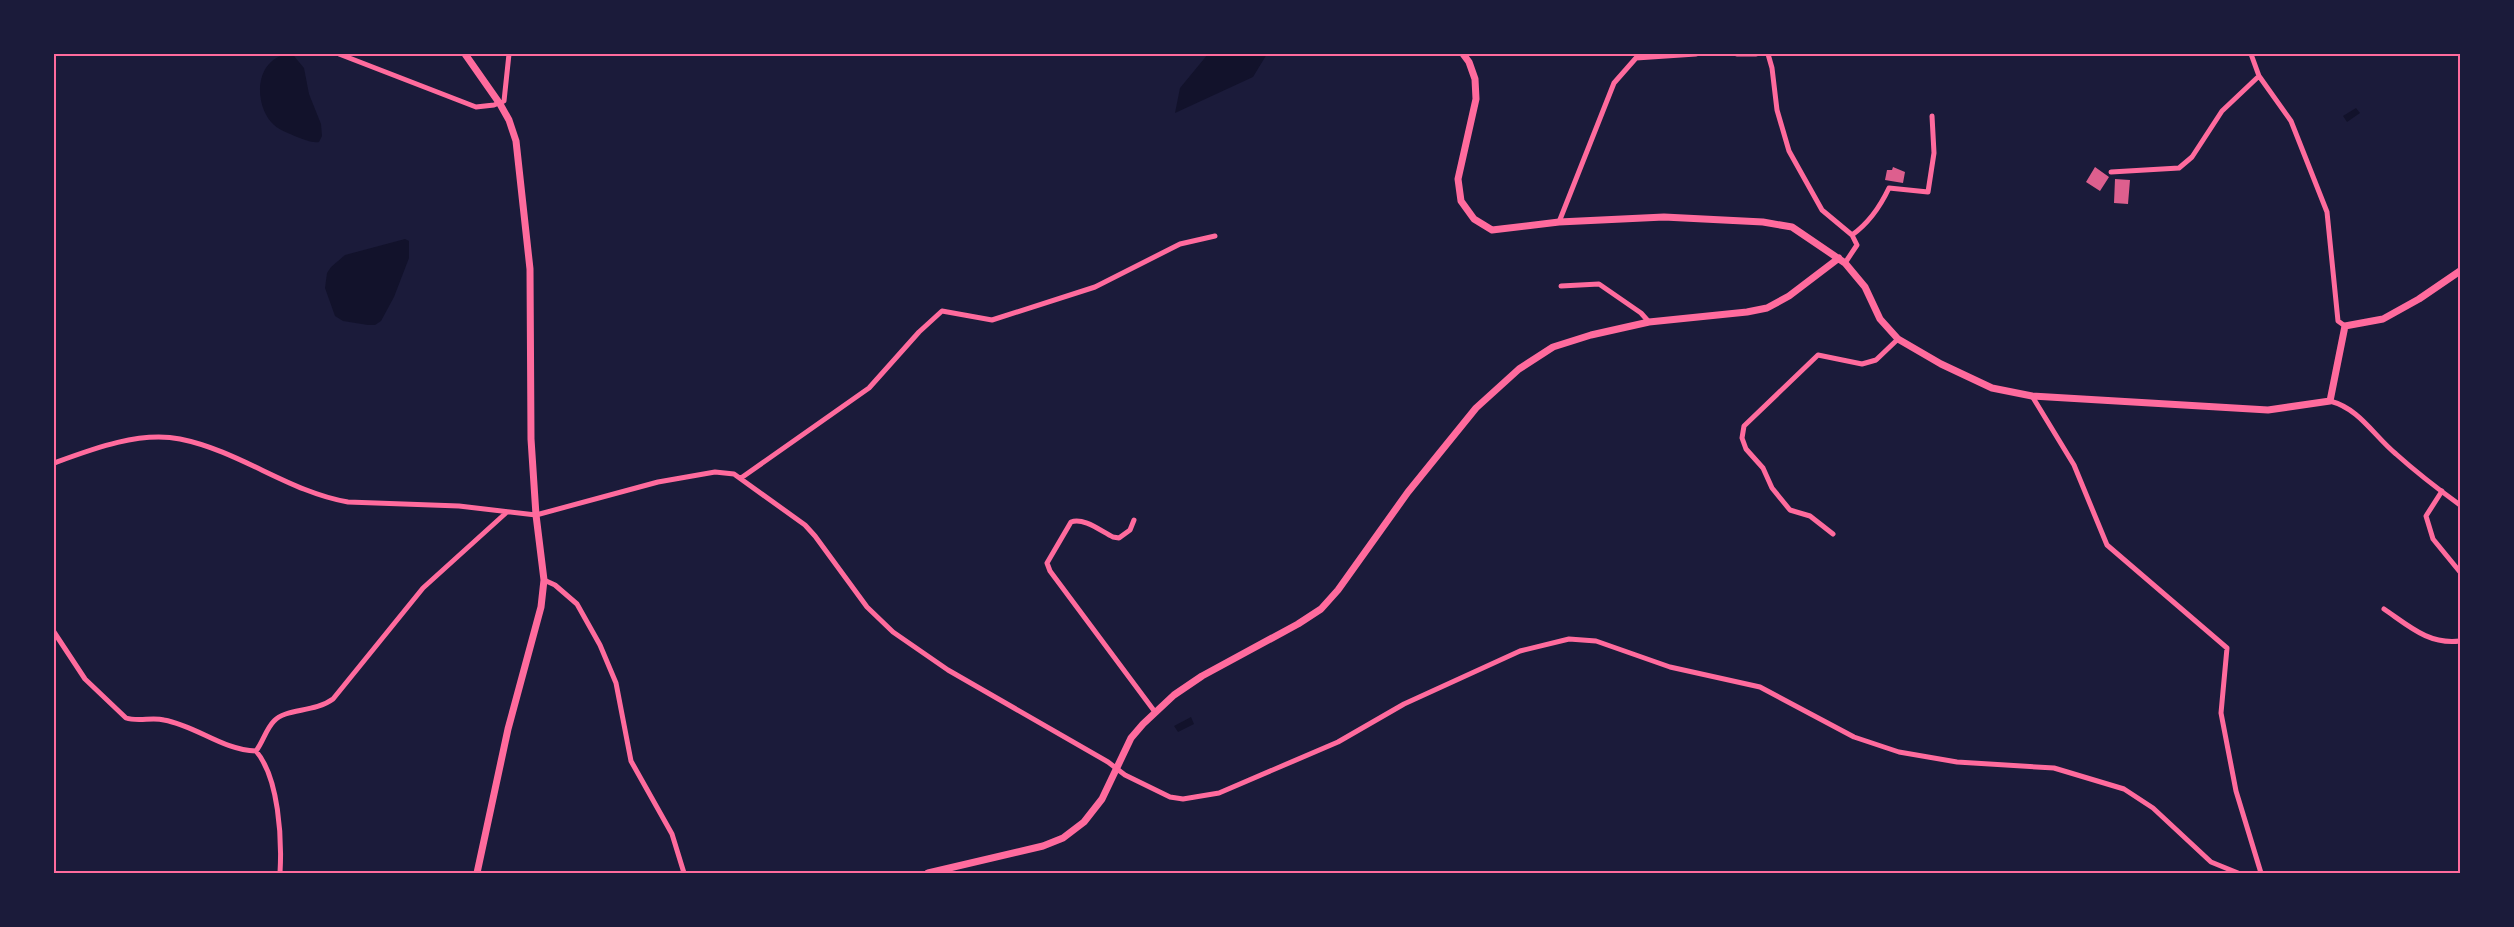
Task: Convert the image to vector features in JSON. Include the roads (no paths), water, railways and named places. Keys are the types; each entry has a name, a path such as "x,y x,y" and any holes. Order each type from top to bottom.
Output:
{"street":[{"path":"339,54 476,107 500,104 504,101 509,54"},
{"path":"465,54 500,104 516,141 527,241 531,439 536,515 544,580 541,607 508,730 477,873"},
{"path":"1463,54 1469,62 1475,79 1476,98 1458,179 1461,201 1474,219 1492,230 1560,222 1664,217 1763,222 1792,227 1842,260 1865,287 1880,318 1898,339 1941,364 1992,388 2032,396 2268,410 2330,401 2343,404 2358,414 2394,452 2460,505"},
{"path":"1560,222 1614,83 1636,58 1696,54"},
{"path":"1737,54 1756,54"},
{"path":"928,873 1043,846 1063,838 1084,822 1094,812 1131,738 1155,712 1174,695 1202,676 1298,624 1321,609 1338,590 1408,492 1476,408 1519,369 1553,348 1591,335 1649,322 1747,312 1767,308 1789,296 1842,260 1857,245 1852,235 1822,210 1789,151 1777,110 1772,68 1768,54"},
{"path":"2251,54 2259,76 2291,121 2327,212 2338,321 2345,326 2383,318 2419,299 2460,271"},
{"path":"2111,172 2179,168 2192,157 2222,111 2259,76"},
{"path":"1852,235 1864,226 1882,203 1889,188 1928,192 1934,153 1932,116"},
{"path":"741,478 869,388 919,332 942,311 992,320 1095,287 1180,244 1215,236"},
{"path":"1561,286 1598,284 1640,313 1649,322"},
{"path":"2330,401 2345,326"},
{"path":"1833,534 1810,516 1790,510 1772,488 1763,468 1746,449 1742,438 1744,426 1818,354 1862,364 1876,360 1898,339"},
{"path":"2032,396 2074,466 2107,545 2227,648 2221,713 2236,791 2261,873"},
{"path":"54,463 116,443 148,438 179,439 212,448 313,494 332,499 348,502 459,506 536,515 658,482 715,472 727,472 741,478 816,536 867,607 893,632 948,670 1115,768 1125,776 1176,799 1226,791 1338,742 1404,704 1512,654 1540,645 1580,639 1603,643 1688,672 1742,682 1760,688 1854,737 1899,752 1957,762 2054,768 2124,789 2153,808 2211,862 2238,873"},
{"path":"2442,491 2426,516 2433,539 2460,572"},
{"path":"256,751 276,720 282,715 318,708 340,692 423,588 506,512"},
{"path":"1134,520 1130,530 1119,538 1113,538 1084,522 1076,520 1071,522 1047,563 1050,571 1155,712"},
{"path":"544,580 555,585 577,604 600,646 616,683 631,761 672,834 684,873"},
{"path":"2384,609 2419,633 2444,643 2460,641"},
{"path":"54,632 68,656 86,679 126,718 131,720 163,719 229,746 256,751 267,766 273,789 280,873"}]}
